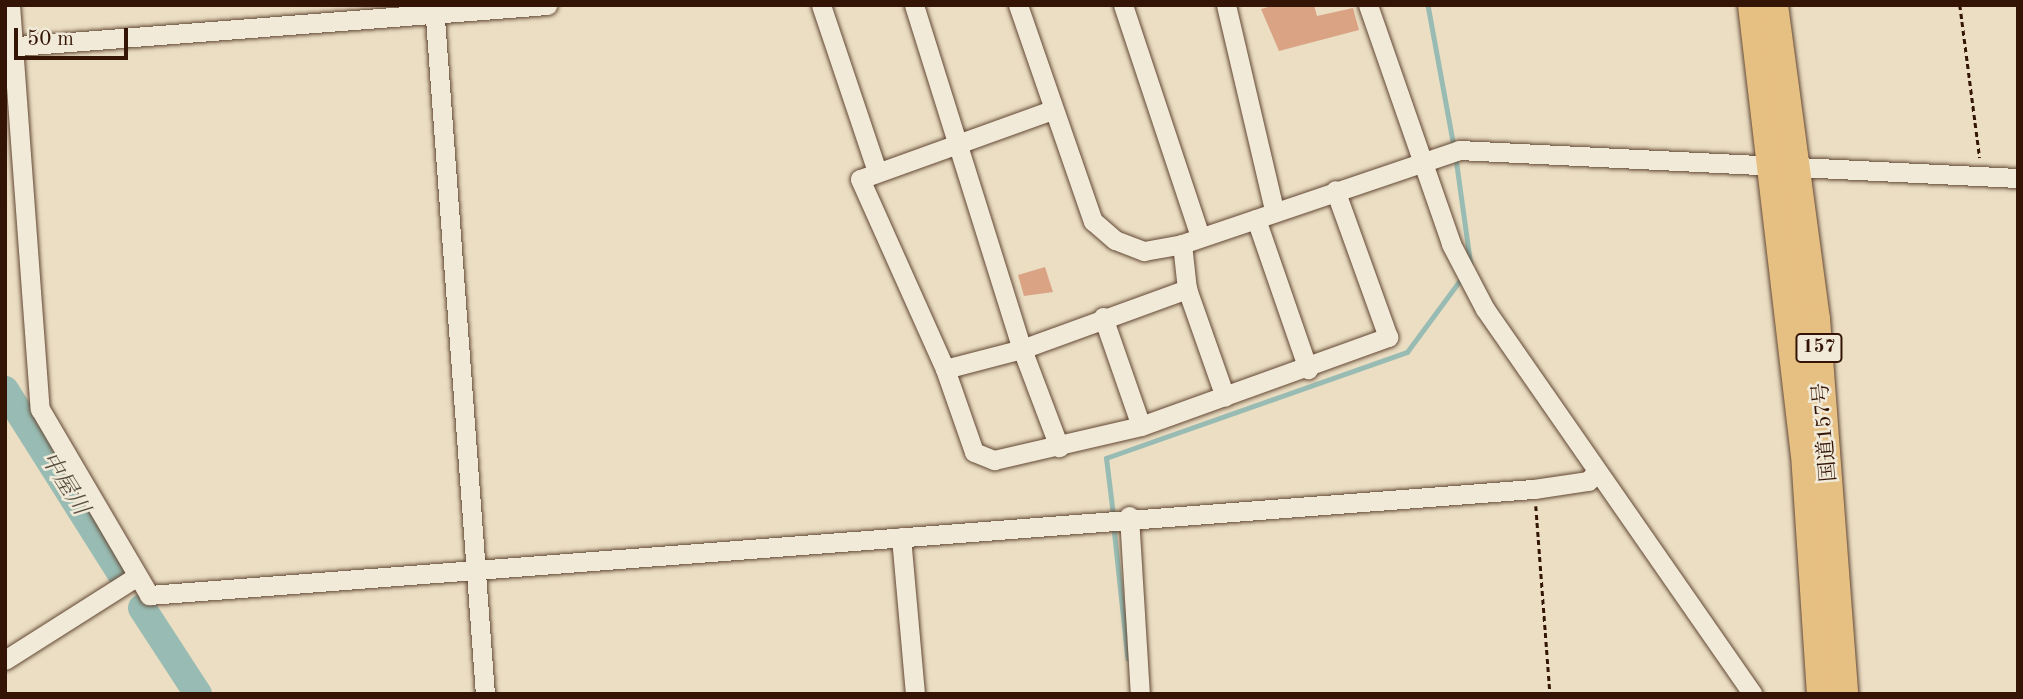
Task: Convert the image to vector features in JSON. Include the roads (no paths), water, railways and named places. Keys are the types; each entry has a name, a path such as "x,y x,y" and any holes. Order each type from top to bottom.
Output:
{"highway":[{"name":"国道157号","path":"1752,5 1784,166 1827,428 1844,694"},
{"name":"国道157号","path":"1774,5 1821,694"}],"street":[{"path":"10,5 9,47 40,409 136,577 149,595 901,537 1119,516 1534,489 1588,481 1597,471"},
{"path":"9,47 547,5"},
{"path":"821,5 877,171"},
{"path":"914,5 960,144 1022,349 1059,447"},
{"path":"1018,5 1052,110 1093,221 1115,240 1144,251 1191,240 1420,160 1454,151 2018,178"},
{"path":"1123,5 1191,240 1186,289 1225,397"},
{"path":"1226,5 1274,210"},
{"path":"1368,5 1451,244 1485,309 1753,694"},
{"path":"434,12 485,694"},
{"path":"1052,110 860,179 945,369 974,452 994,460 1141,426 1308,369 1388,337 1335,190"},
{"path":"1256,219 1308,369"},
{"path":"945,369 1022,349 1103,317 1186,289"},
{"path":"1103,317 1141,426"},
{"path":"1119,516 1140,694"},
{"path":"901,537 915,694"},
{"path":"5,660 136,577"}],"waterway":[{"path":"1428,5 1454,146"},
{"path":"1456,158 1471,266"},
{"path":"1113,515 1106,458 1407,352 1461,279"},
{"name":"中屋川","path":"5,390 124,578"},
{"path":"1114,528 1128,658"},
{"name":"中屋川","path":"142,608 198,694"}]}
